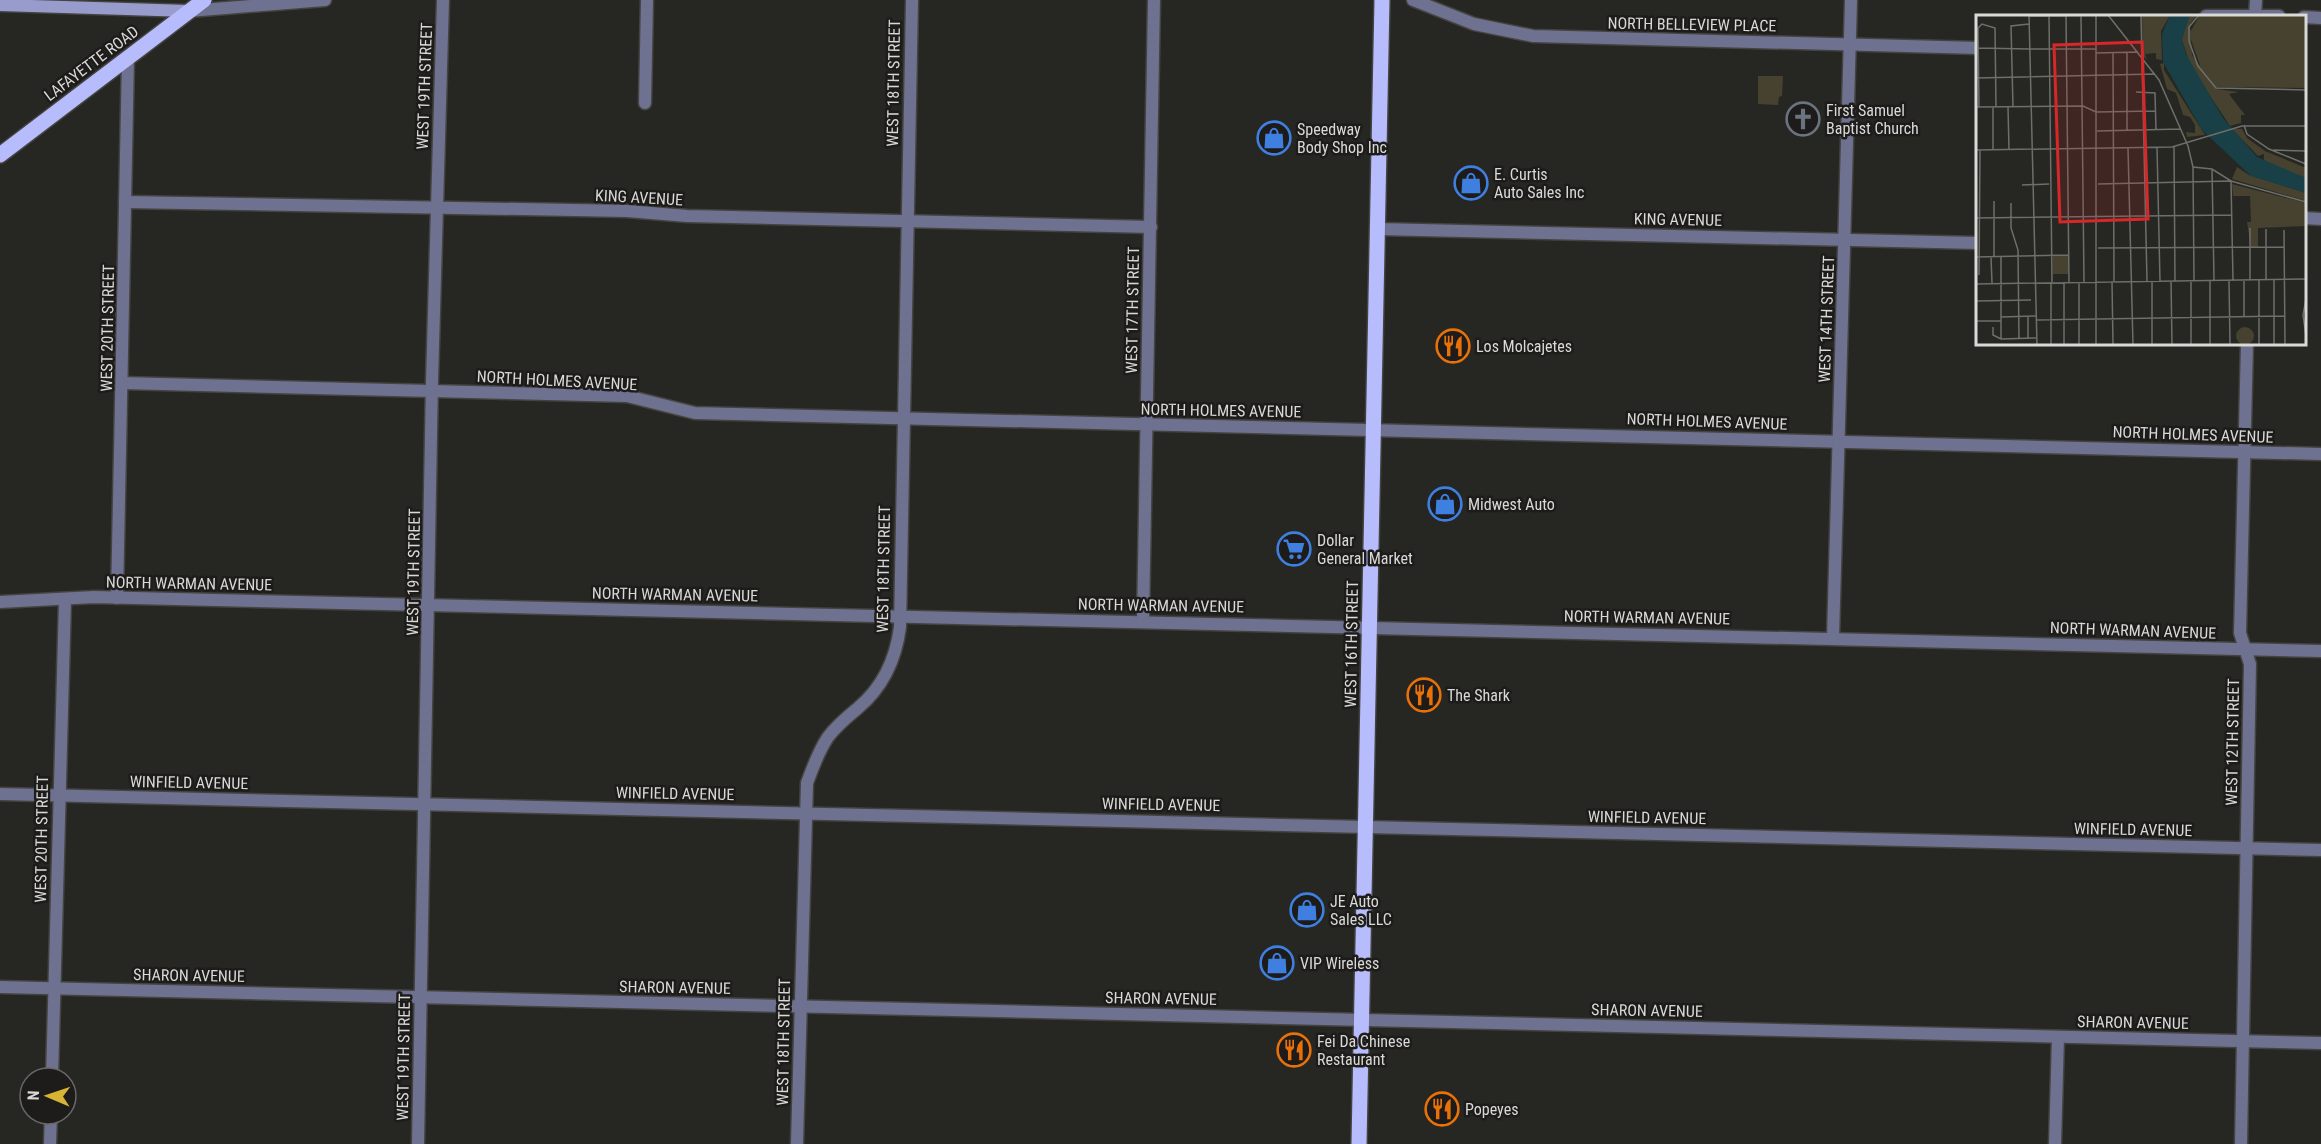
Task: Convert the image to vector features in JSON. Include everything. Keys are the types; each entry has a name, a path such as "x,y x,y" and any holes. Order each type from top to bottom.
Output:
{"main road":[{"name":"LAFAYETTE ROAD","path":"0,155 204,0"},
{"name":"WEST 16TH STREET","path":"1359,1144 1382,0"}],"street":[{"path":"0,4 189,11 325,0"},
{"name":"WEST 19TH STREET","path":"418,1144 436,207 443,0"},
{"path":"645,103 647,0"},
{"name":"WEST 18TH STREET","path":"797,1144 804,813 807,783 815,758 829,735 868,699 887,671 898,640 912,0"},
{"name":"WEST 17TH STREET","path":"1143,621 1154,0"},
{"name":"NORTH BELLEVIEW PLACE","path":"1413,0 1474,24 1533,36 1976,48"},
{"name":"WEST 14TH STREET","path":"1833,638 1851,0"},
{"path":"2255,15 2256,0"},
{"path":"2306,17 2321,18"},
{"name":"WEST 20TH STREET","path":"117,598 128,58"},
{"name":"KING AVENUE","path":"125,202 436,207 907,222 1151,227"},
{"path":"2306,218 2321,219"},
{"name":"KING AVENUE","path":"1378,229 1976,243"},
{"name":"WEST 12TH STREET","path":"2241,1144 2250,664 2240,633 2247,345"},
{"name":"NORTH HOLMES AVENUE","path":"122,383 627,396 695,413 2321,454"},
{"name":"NORTH WARMAN AVENUE","path":"0,602 117,598 1369,626 2321,651"},
{"name":"WEST 20TH STREET","path":"52,1066 64,600"},
{"name":"WINFIELD AVENUE","path":"0,794 2321,850"},
{"name":"SHARON AVENUE","path":"0,987 2321,1043"},
{"path":"2055,1144 2058,1036"},
{"path":"50,1144 51,1126"}],"shaded area":[{"path":"1758,76 1783,76 1782,96 1779,97 1778,105 1758,104"}],"place":[{"name":"First Samuel Baptist Church","path":"1803,119"},
{"name":"Speedway Body Shop Inc","path":"1274,138"},
{"name":"E. Curtis Auto Sales Inc","path":"1471,183"},
{"name":"Los Molcajetes","path":"1453,346"},
{"name":"Midwest Auto","path":"1445,504"},
{"name":"Dollar General Market","path":"1294,549"},
{"name":"The Shark","path":"1424,695"},
{"name":"JE Auto Sales LLC","path":"1307,910"},
{"name":"VIP Wireless","path":"1277,963"},
{"name":"Fei Da Chinese Restaurant","path":"1294,1050"},
{"name":"Popeyes","path":"1442,1109"}]}
